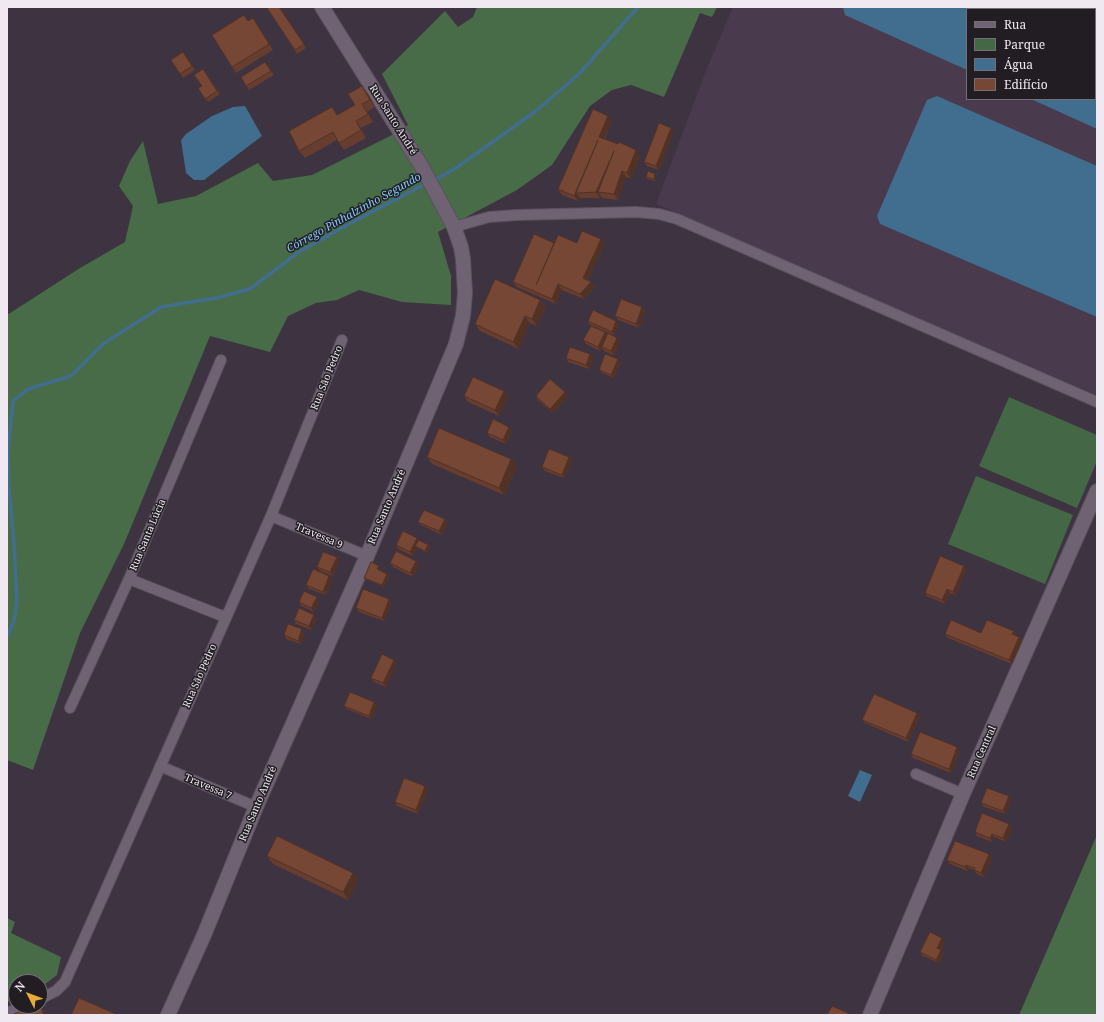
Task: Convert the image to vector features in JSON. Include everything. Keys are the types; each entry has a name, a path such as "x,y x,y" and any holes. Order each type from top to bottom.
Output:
{"street":[{"name":"Rua Santo André","path":"168,1015 204,935 256,807 367,556 456,344 463,316 465,293 463,259 461,247 454,227 422,166 322,7"},
{"path":"454,227 489,217 517,215 636,212 659,214 677,220 1097,402"},
{"name":"Rua São Pedro","path":"48,995 56,991 65,982 225,617 271,516 342,340"},
{"name":"Rua Santa Lúcia","path":"70,708 129,579 221,360"},
{"name":"Rua Central","path":"870,1015 963,794 1097,491"},
{"name":"Travessa 9","path":"271,516 367,556"},
{"path":"129,579 225,617"},
{"name":"Travessa 7","path":"160,766 256,807"},
{"path":"916,774 963,794"}],"shaded area":[{"path":"733,7 1097,7 1097,395 656,204 707,68"}],"green space":[{"path":"477,7 717,7 712,17 700,13 664,97 631,85 612,90 590,106 552,165 517,190 438,232 451,276 451,305 402,302 359,290 337,300 316,303 288,316 270,352 210,336 124,544 80,633 33,770 7,760 7,315 80,268 125,242 133,206 119,186 130,161 143,141 158,204 196,196 258,163 273,181 312,175 390,136 408,125 382,74 445,11 458,27 473,17"},
{"path":"1009,397 1097,435 1097,461 1077,508 979,466"},
{"path":"976,476 1073,515 1045,584 948,544"},
{"path":"1097,835 1097,1015 1019,1015"},
{"path":"7,918 15,922 11,933 61,957 57,975 48,982 48,974 8,974 7,1002"}],"water":[{"path":"843,7 1097,7 1097,129 1033,100 1096,100 1096,8 966,8 966,70 845,15"},
{"path":"937,96 1097,166 1097,317 880,224 877,216 927,100"},
{"path":"245,106 262,136 204,180 194,180 186,173 181,140 186,134 212,116 233,107"},
{"path":"860,770 872,775 860,802 848,796"}],"building":[{"path":"279,7 304,44 295,50 267,8"},
{"path":"244,15 248,21 253,18 269,44 232,67 212,35"},
{"path":"183,52 192,66 180,74 171,60"},
{"path":"265,62 271,71 246,86 241,77"},
{"path":"203,69 217,91 205,99 198,88 202,86 194,75"},
{"path":"362,86 370,100 362,104 368,114 356,121 361,130 339,143 333,132 299,151 289,131 332,107 337,115 355,105 348,94"},
{"path":"593,109 608,116 599,137 618,144 619,142 636,150 627,173 622,171 614,194 598,192 614,151 596,192 576,193 598,140 574,196 558,189"},
{"path":"659,123 671,128 656,166 644,162"},
{"path":"648,171 655,174 654,179 646,177"},
{"path":"582,231 601,239 583,278 591,282 580,294 558,284 552,299 513,282 534,234 554,243 536,285 558,235 577,243"},
{"path":"495,279 540,300 532,319 525,316 513,342 475,324"},
{"path":"621,299 642,307 636,324 615,316"},
{"path":"593,310 616,321 612,332 588,321"},
{"path":"591,326 605,332 598,347 583,340"},
{"path":"608,333 617,338 611,351 602,347"},
{"path":"570,347 590,354 586,365 566,358"},
{"path":"605,354 618,359 611,375 599,370"},
{"path":"473,377 504,391 495,410 464,396"},
{"path":"550,379 565,392 550,409 536,396"},
{"path":"493,419 509,427 503,440 487,433"},
{"path":"439,428 511,459 499,488 427,457"},
{"path":"549,449 569,457 562,475 542,467"},
{"path":"424,510 445,519 439,531 418,522"},
{"path":"403,531 417,538 410,552 396,545"},
{"path":"419,540 428,545 425,551 415,546"},
{"path":"396,551 416,561 410,573 390,563"},
{"path":"323,552 337,557 330,572 317,567"},
{"path":"940,556 964,566 953,592 947,589 942,600 925,593"},
{"path":"371,562 379,566 377,569 387,574 382,585 364,578"},
{"path":"313,569 329,576 323,592 306,585"},
{"path":"363,589 389,599 382,618 356,608"},
{"path":"304,591 317,597 311,608 299,602"},
{"path":"299,608 314,615 309,626 294,620"},
{"path":"951,620 981,633 987,620 1014,631 1012,634 1019,637 1009,660 945,634"},
{"path":"288,624 302,629 298,641 284,635"},
{"path":"382,654 394,660 383,683 371,678"},
{"path":"350,692 374,702 369,716 344,706"},
{"path":"874,694 917,713 906,738 862,720"},
{"path":"920,732 957,747 949,769 911,754"},
{"path":"404,778 425,786 416,810 395,802"},
{"path":"987,788 1009,796 1003,811 981,803"},
{"path":"982,813 1009,824 1003,838 992,834 990,838 975,832"},
{"path":"277,836 353,873 343,892 267,856"},
{"path":"955,841 989,854 981,873 974,870 975,868 966,865 965,867 947,860"},
{"path":"930,932 942,938 937,948 941,950 936,960 920,952"},
{"path":"79,998 118,1015 71,1015"},
{"path":"832,1006 848,1013 847,1015 827,1015"},
{"path":"44,1014 44,1015 12,1015"}],"waterway":[{"name":"Córrego Pinhalzinho Segundo","path":"433,181 456,168 536,111 579,74 638,7"},
{"name":"Córrego Pinhalzinho Segundo","path":"7,637 14,621 17,601 9,489 8,450 13,401 28,389 71,376 103,344 161,307 216,298 250,289 299,252 427,183"}]}
